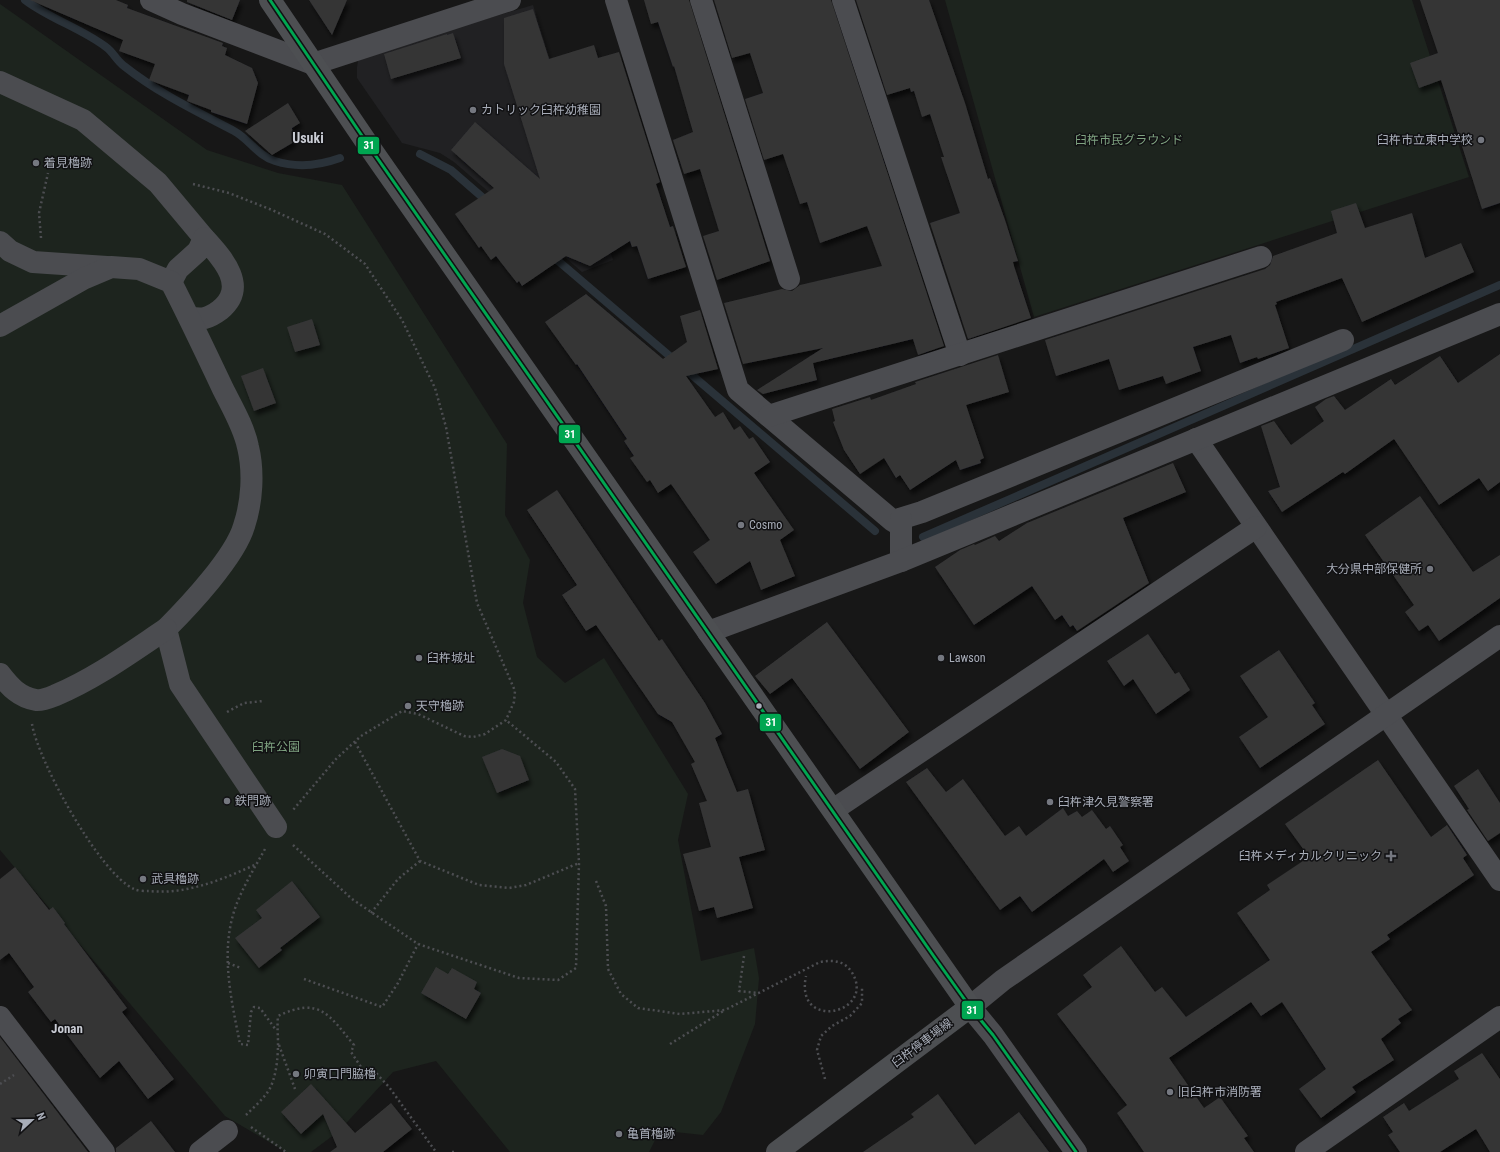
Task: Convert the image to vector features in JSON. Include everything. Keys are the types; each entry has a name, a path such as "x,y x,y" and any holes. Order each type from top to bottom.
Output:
{"main road":[{"path":"270,0 708,632 970,1006"},
{"name":"臼杵停車場線","path":"777,1152 970,1006"}],"street":[{"path":"152,0 182,14 313,64 510,0"},
{"path":"616,0 738,390 893,521 922,512 1343,340"},
{"path":"702,0 789,279"},
{"path":"843,0 960,355"},
{"path":"0,82 83,120 158,183 224,260 234,283 232,295 227,303 211,316 200,320 189,317"},
{"path":"171,282 178,269 198,251 204,238"},
{"path":"0,242 10,251 33,262 139,269 171,282 237,418 248,447 251,476 250,503 244,527 234,547 199,594 166,629 90,679 37,701 12,690 0,674"},
{"path":"769,416 1261,257"},
{"path":"0,326 86,278 111,267"},
{"path":"708,632 901,561 1500,314"},
{"path":"1196,439 1500,880"},
{"path":"901,519 901,561"},
{"path":"833,810 1256,527"},
{"path":"166,629 180,684 276,827"},
{"path":"1076,1152 993,1035 970,1006 1003,980 1500,636"},
{"path":"0,1017 104,1152"},
{"path":"1306,1152 1500,1017"},
{"path":"200,1152 234,1125"}],"path":[{"path":"46,262 42,246 39,213 48,173"},
{"path":"158,183 174,180 229,193 272,210 325,234 365,264 402,320 435,388 446,427 477,603 515,691 514,702 506,720 485,734 472,737 464,736 418,714 402,711 361,736 336,760 300,803 276,827 237,903 232,918 228,963 230,990 240,1044 248,1045 250,1019 254,1007 260,1008 276,1030"},
{"path":"34,700 32,725 45,763 81,829 113,873 135,890 166,893 215,882 257,864"},
{"path":"221,715 244,703 263,702"},
{"path":"276,827 334,883 371,913 418,944 519,978 558,980 576,968 579,863 575,789 556,762 506,720"},
{"path":"355,742 420,861 479,885 509,888 526,885 579,863"},
{"path":"371,913 398,879 420,861"},
{"path":"596,881 606,906 608,969 621,994 638,1008 680,1014 725,1010"},
{"path":"304,979 382,1008 398,983 418,944"},
{"path":"744,956 739,992 761,992"},
{"path":"670,1044 725,1010 820,962 830,960 840,962 848,968 854,976 856,986 854,996 849,1005 840,1010 830,1012 820,1010 812,1004 806,996 804,986 806,976"},
{"path":"228,963 241,968"},
{"path":"825,1079 817,1050 821,1036 832,1026 850,1016 862,1003 862,986"},
{"path":"295,1088 278,1042 276,1030 278,1016 301,1007 312,1007 331,1017 354,1045 351,1052 363,1070 376,1073 389,1087 436,1152"},
{"path":"278,1042 273,1081 268,1092 234,1125 286,1152"},
{"path":"452,1152 456,1152"}],"shaded area":[{"name":"カトリック臼杵幼稚園","path":"533,5 613,260 582,272 454,162 440,153 402,143 357,78 358,61 362,56"}],"green space":[{"name":"臼杵市民グラウンド","path":"945,0 1412,0 1469,177 1034,317"},
{"name":"臼杵公園","path":"0,4 207,150 278,173 342,185 507,444 505,515 530,560 523,603 537,657 565,683 604,658 688,794 678,840 701,961 754,948 759,978 755,1024 721,1112 703,1135 675,1132 656,1138 649,1152 510,1152 436,1061 393,1072 339,1131 311,1152 286,1152 225,1116 0,850"}],"building":[{"path":"30,0 116,0 128,5 127,8 223,43 222,46 227,48 225,55 252,68 258,83 247,124 211,112 211,110 187,101 189,95 149,80 155,64 119,51 123,40"},
{"path":"187,0 240,0 232,20 187,2"},
{"path":"309,0 347,0 332,35"},
{"path":"644,0 689,0 770,261 717,280 703,236 719,231 700,169 684,174 673,140 693,132 674,66 673,67 658,22 651,24"},
{"path":"714,0 831,0 944,346 918,355 913,339 813,363 817,380 763,394 757,390 823,348 743,364 724,303 782,289 792,291 800,285 882,266 867,226 820,243 807,202 800,204 783,154 764,160 745,99 763,93 750,53 732,58"},
{"path":"856,0 929,0 965,103 988,179 990,178 1005,220 1018,261 1013,262 1014,266 1031,318 968,339 930,223 960,213 941,157 944,157 930,114 922,117 914,91 911,92 910,88 887,95"},
{"name":"臼杵市立東中学校","path":"1420,0 1500,0 1500,203 1482,209 1441,80 1419,88 1410,63 1438,53"},
{"path":"533,9 549,59 594,45 598,58 619,52 660,182 656,184 670,227 673,226 686,267 648,279 637,246 632,247 630,241 590,266 566,256 522,286 519,281 517,283 496,256 491,260 481,246 479,248 455,214 494,188 451,150 475,122 540,179 504,64 504,18"},
{"path":"453,33 461,58 391,79 384,54"},
{"path":"288,103 300,123 292,128 294,142 272,155 245,131"},
{"path":"1356,203 1365,228 1412,213 1425,258 1461,243 1474,272 1362,322 1342,278 1276,302 1277,304 1275,305 1289,348 1258,359 1257,357 1240,363 1231,335 1193,347 1201,371 1166,384 1163,376 1119,390 1109,359 1056,376 1045,340 1265,269 1270,265 1273,256 1337,233 1331,211"},
{"path":"586,294 663,359 687,342 680,316 700,310 718,369 686,376 715,417 723,412 734,430 740,426 749,439 753,437 770,462 754,473 794,530 780,540 795,576 761,590 750,561 716,584 693,552 710,540 671,484 658,493 650,480 647,482 630,458 634,456 624,441 627,439 577,364 576,365 545,322"},
{"path":"312,319 320,345 295,352 287,327"},
{"path":"1500,354 1500,482 1488,491 1479,478 1439,505 1394,439 1345,474 1343,472 1282,512 1268,491 1280,487 1261,426 1274,421 1291,445 1324,421 1315,407 1326,399 1334,396 1345,410 1391,379 1395,385 1440,356 1458,383"},
{"path":"998,355 1009,392 966,405 984,458 980,460 981,463 960,470 956,460 910,490 900,475 896,478 884,458 860,474 844,450 833,422 835,421 832,409 870,397 871,400 916,384 915,382"},
{"path":"263,368 276,403 254,411 241,376"},
{"path":"1173,463 1186,492 1123,518 1149,583 1077,631 1073,625 1070,627 1062,615 1055,620 1032,586 974,625 935,567 960,550 995,536 999,541 1027,523"},
{"path":"557,490 659,641 662,639 705,703 722,734 715,738 737,792 748,789 765,850 739,857 753,908 717,918 714,907 699,911 683,854 711,847 699,803 707,801 691,764 695,762 672,722 658,714 596,625 586,631 562,595 577,585 527,510"},
{"name":"大分県中部保健所","path":"1420,496 1473,572 1500,555 1500,598 1439,641 1428,625 1419,631 1405,612 1414,605 1365,535"},
{"path":"827,622 909,732 860,769 792,678 770,694 755,676"},
{"path":"1148,634 1175,674 1179,672 1190,690 1156,714 1133,679 1124,686 1107,661"},
{"path":"1279,650 1315,703 1312,705 1325,724 1260,768 1239,737 1268,717 1240,676"},
{"path":"502,749 520,756 529,780 497,793 482,757"},
{"path":"1378,760 1431,837 1447,825 1467,855 1463,858 1474,875 1387,935 1390,939 1371,952 1412,1010 1398,1019 1401,1023 1381,1039 1394,1060 1352,1087 1356,1092 1321,1118 1299,1089 1326,1069 1282,1002 1261,1016 1251,1002 1169,1058 1204,1108 1220,1097 1248,1136 1244,1138 1254,1152 1144,1152 1117,1113 1127,1105 1057,1014 1092,987 1083,975 1121,946 1155,992 1162,987 1186,1017 1270,960 1237,913 1270,890 1267,885 1309,857 1285,824"},
{"path":"927,768 946,792 963,779 1005,836 1019,826 1026,836 1063,808 1068,816 1077,811 1082,817 1092,810 1106,829 1110,826 1123,845 1120,847 1129,861 1113,872 1104,859 1032,912 1020,896 1000,910 906,782"},
{"path":"1478,769 1500,803 1500,833 1488,841 1467,810 1469,809 1454,786"},
{"path":"15,867 49,910 53,907 65,923 64,924 127,1008 122,1012 174,1079 148,1099 119,1061 100,1078 55,1019 51,1022 28,992 34,987 9,953 0,960 0,879"},
{"path":"292,881 320,917 280,948 282,950 259,968 235,938 262,918 256,910"},
{"path":"436,967 448,974 452,968 477,982 474,989 481,993 466,1019 421,993"},
{"path":"0,1037 88,1152 0,1152"},
{"path":"1482,1053 1500,1079 1500,1152 1490,1152 1476,1129 1440,1152 1400,1152 1388,1135 1393,1132 1383,1117 1404,1103 1409,1111 1459,1079 1454,1071"},
{"path":"311,1084 355,1133 391,1103 412,1129 383,1152 330,1152 337,1147 323,1114 301,1134 281,1112"},
{"path":"938,1094 975,1145 1019,1112 1049,1152 863,1152 914,1117 911,1114"},
{"path":"151,1121 175,1152 116,1152 116,1148"}],"waterway":[{"path":"25,0 45,13 96,40 108,49 122,64 150,85 239,134 269,159 291,165 308,165 324,163 340,158"},
{"path":"420,154 451,170 489,203"},
{"path":"550,254 875,531"},
{"path":"923,537 1500,285"}],"transit line":[{"name":"31","path":"270,0 373,152 935,958 970,1007 993,1035 1076,1152"}],"place":[{"name":"カトリック臼杵幼稚園","path":"473,110"},
{"name":"臼杵市立東中学校","path":"1481,140"},
{"name":"着見櫓跡","path":"36,163"},
{"name":"Cosmo","path":"741,525"},
{"name":"大分県中部保健所","path":"1430,569"},
{"name":"臼杵城址","path":"419,658"},
{"name":"Lawson","path":"941,658"},
{"name":"天守櫓跡","path":"408,706"},
{"name":"鉄門跡","path":"227,801"},
{"name":"臼杵津久見警察署","path":"1050,802"},
{"name":"臼杵メディカルクリニック","path":"1391,856"},
{"name":"武具櫓跡","path":"143,879"},
{"name":"卯寅口門脇櫓","path":"296,1074"},
{"name":"旧臼杵市消防署","path":"1170,1092"},
{"name":"亀首櫓跡","path":"619,1134"}],"district":[{"name":"Usuki","path":"308,138"},
{"name":"Jonan","path":"67,1028"}]}
